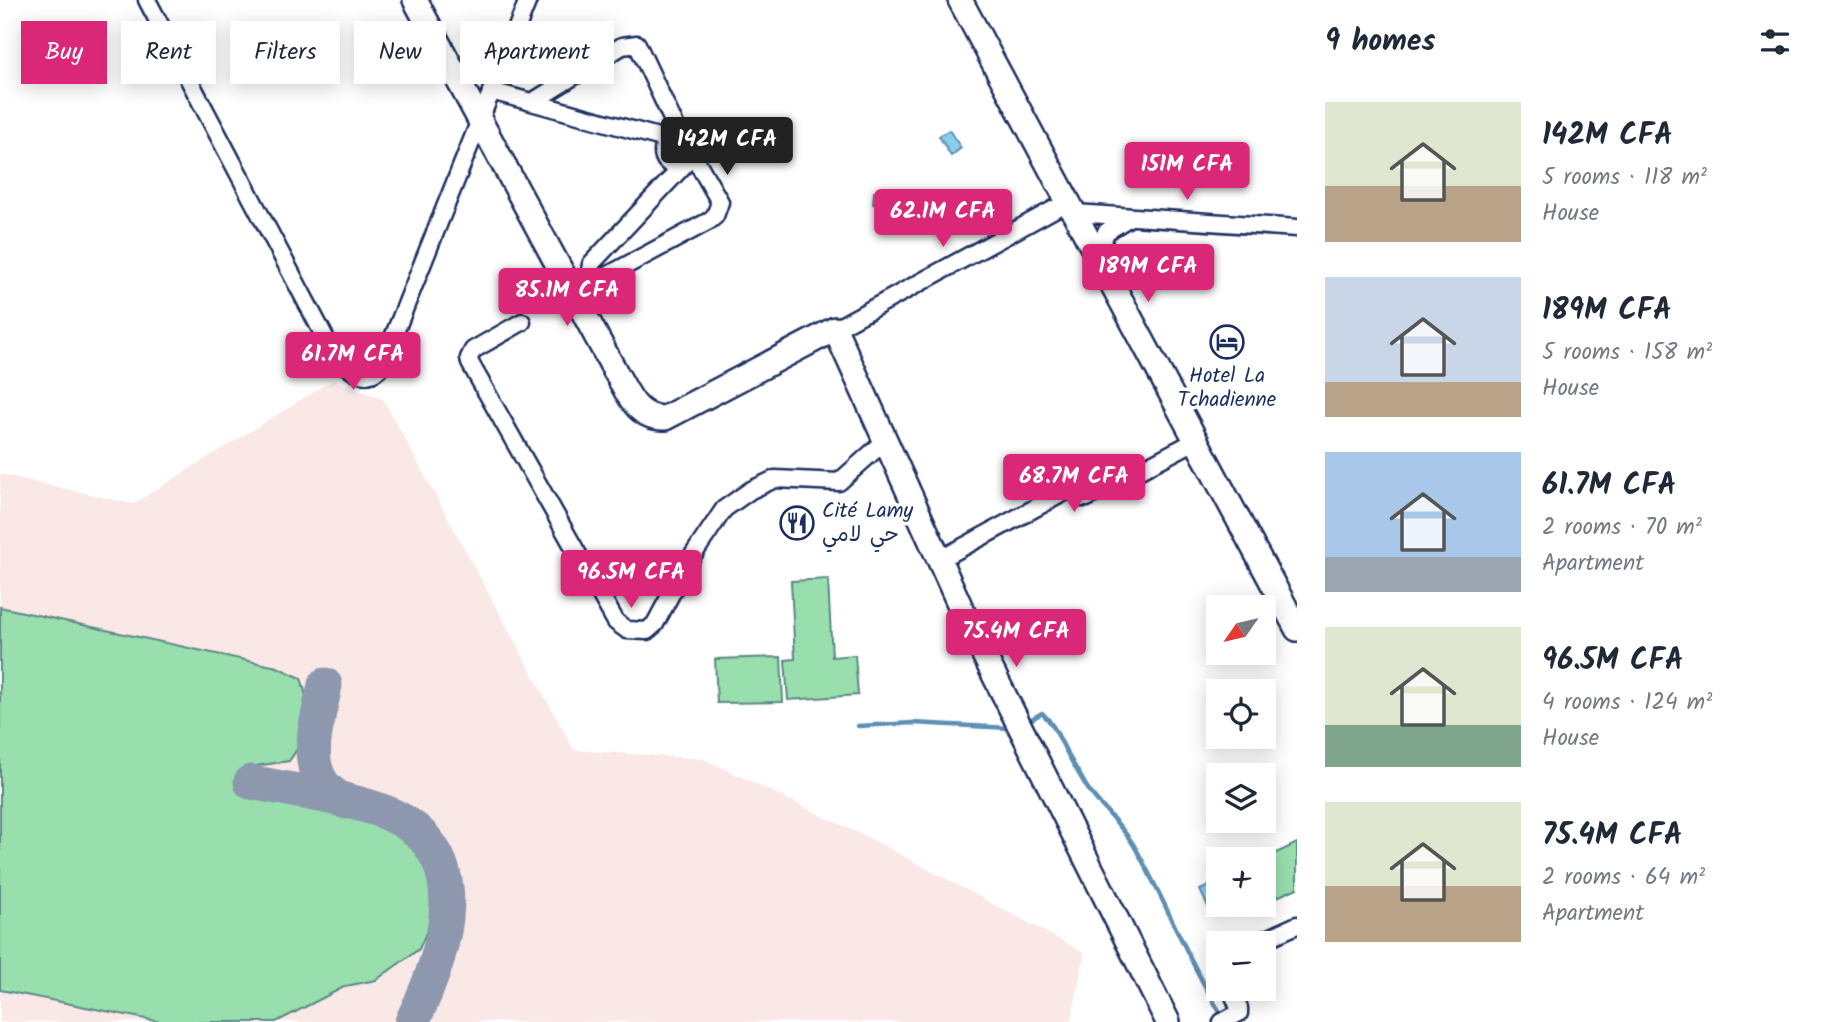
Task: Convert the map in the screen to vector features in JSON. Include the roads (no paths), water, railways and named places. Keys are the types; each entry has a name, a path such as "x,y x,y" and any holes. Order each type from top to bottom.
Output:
{"street":[{"path":"147,0 329,345 338,358 356,374 378,371 382,365 528,0"},
{"path":"415,0 630,397 640,411 651,418 665,418 695,404 1072,207 1130,217 1297,228"},
{"path":"960,0 1297,629"},
{"path":"534,101 622,46 637,44 675,139"},
{"path":"491,91 675,139 691,147 689,158 591,264 590,271 593,275 603,278 715,216 720,202 689,158"},
{"path":"675,139 663,151 667,163 673,166 689,158"},
{"path":"1098,255 1106,232 1130,217"},
{"path":"522,322 473,350 470,363 617,622 627,630 647,631 655,624 687,564 724,509 751,491 778,478 839,482 885,441"},
{"path":"835,329 939,560 1168,1022"},
{"path":"939,560 1074,487 1085,499 1195,442"},
{"path":"1276,934 1297,925"},
{"path":"1226,1020 1240,1010 1236,1001"}],"water":[{"path":"949,130 961,148 951,156 939,136"},
{"path":"874,192 896,194 895,206 873,204"},
{"path":"1206,887 1206,903 1200,890"}],"waterway":[{"path":"1030,720 1042,713 1046,717 1086,786 1131,840 1199,976 1223,1017"},
{"path":"858,726 913,723 1010,728"}],"place":[{"name":"Hotel La Tchadienne","path":"1227,342"},
{"name":"Cité Lamy حي لامي","path":"797,523"}]}
